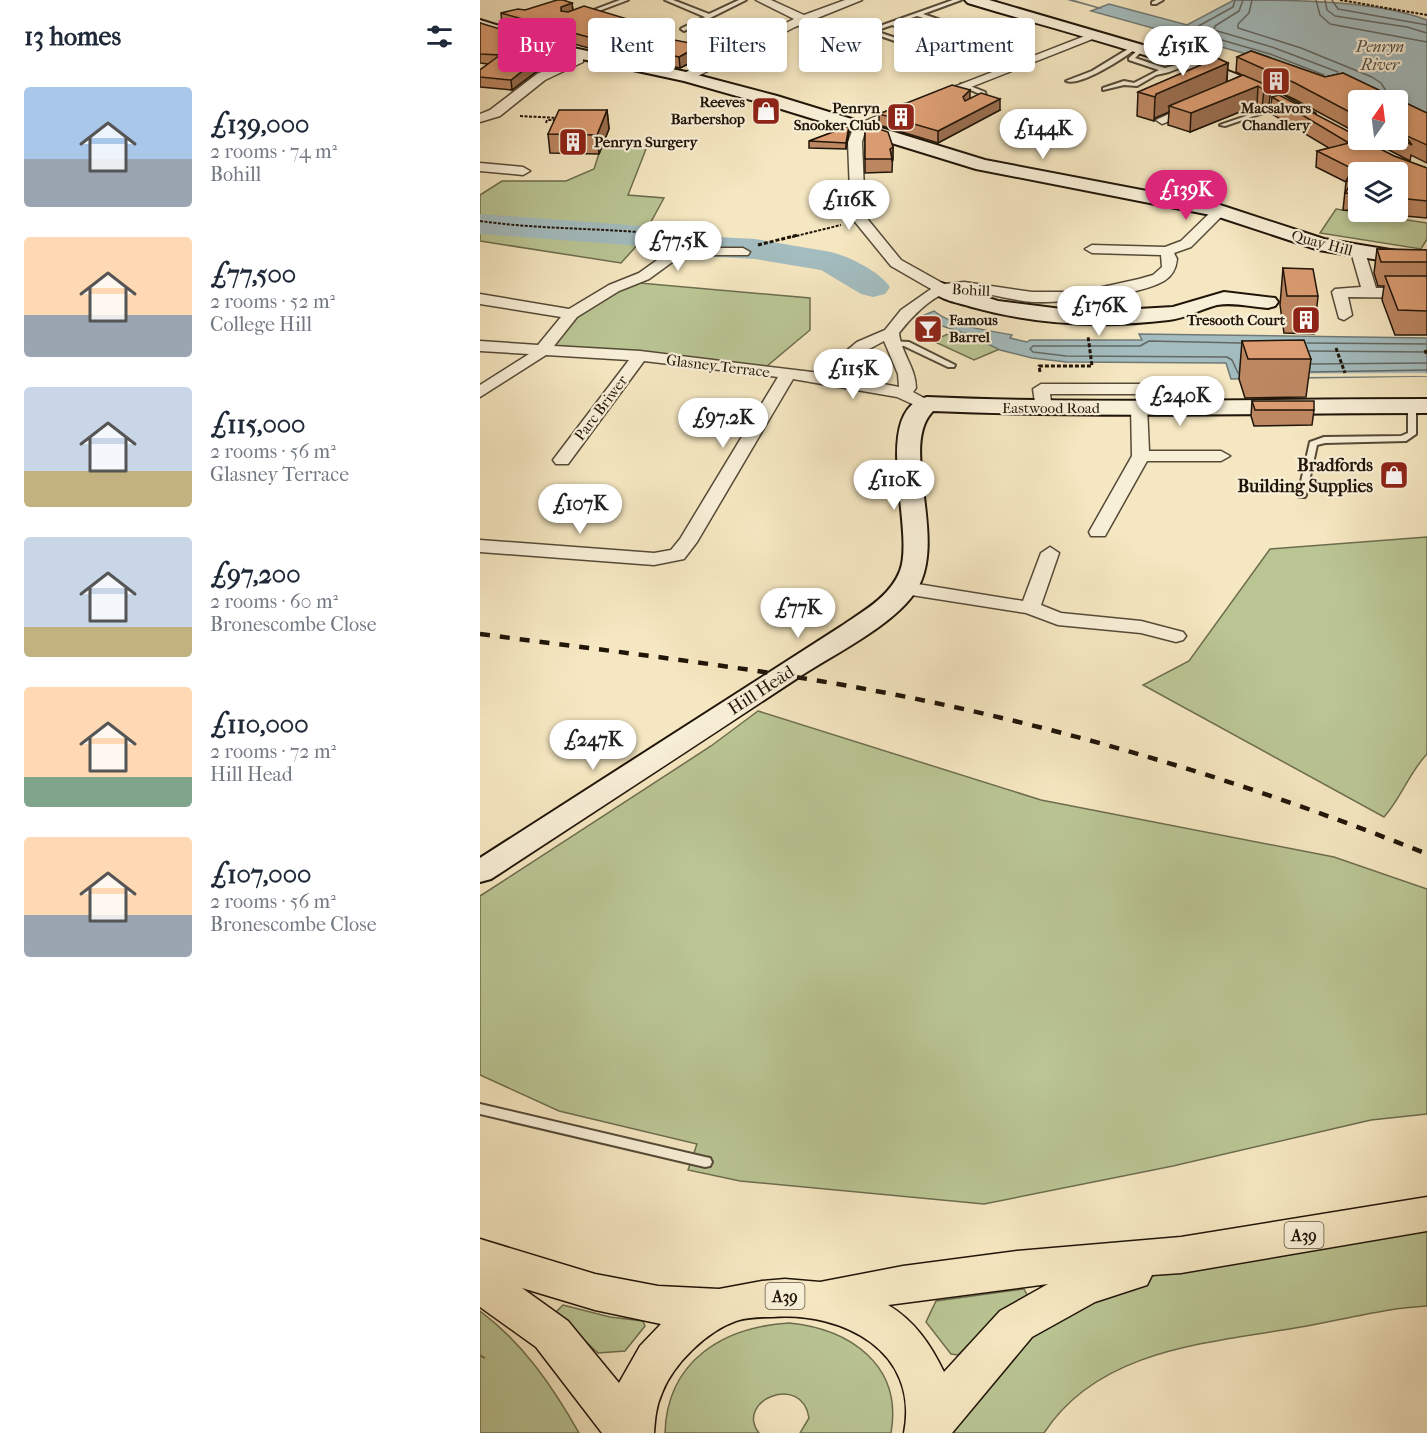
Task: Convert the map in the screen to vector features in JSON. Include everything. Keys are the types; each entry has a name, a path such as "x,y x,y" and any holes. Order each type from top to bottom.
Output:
{"highway":[{"name":"A39","path":"824,1299 903,1284 1017,1269 1181,1256 1427,1214"},
{"name":"A39","path":"930,1427 1016,1324 1079,1289 1181,1256"},
{"name":"A39","path":"480,1257 595,1293 658,1305 719,1308 750,1300 787,1295 824,1299 859,1311 890,1329 913,1356 927,1386 930,1427"},
{"name":"A39","path":"480,1282 552,1334 629,1432"},
{"name":"A39","path":"629,1432 636,1394 654,1361 681,1333 719,1308"}],"street":[{"path":"762,0 801,18"},
{"path":"806,18 856,0"},
{"path":"973,0 1189,63 1246,84 1323,123"},
{"path":"686,77 799,21"},
{"path":"480,25 498,31"},
{"path":"891,338 906,313 941,290 896,263 858,217 855,142 860,126 1094,36"},
{"path":"576,53 686,77 807,111"},
{"path":"576,58 629,75 696,91 807,111"},
{"path":"487,114 541,77 579,59"},
{"path":"1225,93 1246,84"},
{"path":"1162,120 1204,102"},
{"name":"Quay Hill","path":"807,111 982,165 1026,176 1220,211 1319,244 1427,262"},
{"path":"480,167 523,171"},
{"path":"1092,249 1166,251 1186,244 1220,211"},
{"path":"480,392 542,351 572,314 614,288 644,276 679,251 747,249"},
{"name":"Bohill","path":"941,290 971,287 1052,298 1094,295 1158,278 1170,268 1170,259 1166,251"},
{"path":"1358,252 1371,292"},
{"name":"Bohill","path":"941,290 972,300 1024,311 1085,318 1176,312 1218,298 1268,302"},
{"path":"1344,315 1340,292 1427,293"},
{"path":"480,299 572,314"},
{"path":"824,378 858,347 876,337 891,338"},
{"path":"891,338 907,375 909,386 903,393"},
{"name":"Glasney Terrace","path":"480,346 640,356 824,378 903,393 927,404"},
{"name":"Parc Briwer","path":"562,459 640,356"},
{"path":"480,546 654,559 677,555 688,542 788,374"},
{"path":"1044,409 1041,389 1167,389"},
{"path":"927,404 916,412 909,436 917,526 914,572 905,588 1030,608 1058,619 1141,627 1176,636"},
{"name":"Eastwood Road","path":"927,404 1044,409 1139,406 1420,406"},
{"path":"1098,532 1141,456 1139,406"},
{"path":"1141,456 1221,456"},
{"path":"1030,608 1050,553"},
{"name":"Hill Head","path":"480,872 806,661 870,617 905,588"}],"lane":[{"path":"577,17 625,0"},
{"path":"668,0 708,16"},
{"path":"684,29 743,0"},
{"path":"891,23 971,50 949,58 869,31 891,23 958,0"},
{"path":"917,14 929,18"},
{"path":"1138,48 1131,59 1167,71"},
{"path":"1069,81 1138,48"},
{"path":"1105,89 1124,82 1134,85 1154,74 1189,63"},
{"path":"963,85 978,90 985,97 973,106"},
{"path":"1223,125 1286,104"},
{"path":"891,338 951,365"},
{"path":"1302,495 1313,444 1324,440 1403,439 1412,434 1420,406"},
{"path":"480,1109 705,1162"}],"path":[{"path":"1340,0 1427,15"},
{"path":"487,114 567,119 548,120 546,123"},
{"path":"480,221 523,227 581,227 650,233 646,240"},
{"path":"747,249 836,225 863,222"},
{"path":"1039,366 1092,366 1088,338"},
{"path":"1336,348 1345,373"},
{"path":"1425,350 1427,356"}],"green space":[{"path":"648,144 628,195 664,198 640,242 621,263 480,241 480,195 502,181 566,181 594,169 601,147"},
{"path":"1336,209 1348,211 1348,222 1408,222 1408,220 1427,223 1427,239 1421,249 1320,233"},
{"path":"628,282 810,298 810,330 761,371 542,351 572,314"},
{"path":"956,330 1000,349 974,360 933,341"},
{"path":"1427,537 1427,754 1384,817 1143,685 1189,661 1270,549"},
{"path":"758,711 1041,800 1334,857 1427,889 1427,1114 1371,1120 1173,1166 984,1204 740,1181 688,1170 697,1144 559,1111 480,1075 480,896 711,746"},
{"path":"1427,1220 1427,1306 1230,1338 1159,1354 1125,1366 1095,1383 1067,1405 1044,1433 951,1433 1025,1333 1085,1297 1191,1264"},
{"path":"1024,1289 1030,1300 987,1327 958,1355 951,1354 926,1322 936,1301"},
{"path":"563,1305 610,1317 643,1321 645,1326 625,1351 598,1353 555,1313"},
{"path":"480,1311 510,1337 536,1367 559,1399 579,1433 480,1433 480,1356 485,1358 480,1355"},
{"path":"789,1323 832,1333 867,1355 880,1370 889,1388 893,1409 891,1433 800,1433 809,1418 804,1404 795,1396 784,1394 772,1396 762,1402 755,1411 754,1421 759,1433 665,1433 668,1408 676,1386 703,1352 742,1332"}],"water":[{"name":"Penryn River","path":"1234,0 1332,2 1383,8 1427,20 1427,130 1408,110 1408,90 1366,90 1268,60 1091,11 1109,4 1187,25"},
{"path":"934,311 951,321 1012,335 1010,338 1027,342 1030,340 1142,340 1139,334 1427,338 1427,376 1231,379 1226,363 1066,362 1032,358 1000,350 970,335 917,318"}],"pier":[{"path":"1427,373 1427,376 1248,377 1247,374"}],"building":[{"path":"563,0 572,3 561,7 561,11 568,12 584,6 624,18 588,18 588,37 576,34 576,18 519,18 501,13 518,9 525,10"},
{"path":"480,23 498,28 498,55 480,54"},
{"path":"675,40 687,42 687,53 679,57 675,56"},
{"path":"1251,51 1325,77 1343,73 1379,90 1348,90 1348,111 1295,83 1237,57"},
{"path":"498,56 498,72 521,72 511,80 480,77 480,70"},
{"path":"1217,58 1228,63 1156,94 1155,97 1138,92"},
{"path":"1243,75 1271,87 1264,90 1258,86 1191,113 1169,106"},
{"path":"952,85 970,90 963,97 965,101 981,93 1000,99 938,131 879,114"},
{"path":"1279,95 1348,131 1348,142 1272,97"},
{"path":"1408,104 1427,113 1427,145 1408,136"},
{"path":"559,110 607,110 597,135 548,134"},
{"path":"865,124 888,132 893,147 890,149 892,159 865,159"},
{"path":"849,126 846,143 809,141"},
{"path":"1348,143 1348,150 1382,150 1427,168 1427,201 1408,199 1408,162 1348,162 1348,166 1317,151"},
{"path":"1377,249 1427,250 1427,262 1381,262"},
{"path":"1283,268 1313,269 1318,296 1287,296"},
{"path":"1385,276 1427,276 1427,311 1398,310"},
{"path":"1304,340 1311,359 1248,359 1242,341"},
{"path":"1252,401 1314,401 1314,410 1255,410"}],"waterway":[{"path":"1069,0 1100,8"},
{"path":"480,224 669,238 697,246 755,249 831,262 873,287"}],"railway":[{"path":"480,634 804,678 978,712 1173,764 1301,806 1427,854"}],"place":[{"name":"Macsalvors Chandlery","path":"1276,81"},
{"name":"Reeves Barbershop","path":"766,111"},
{"name":"Penryn Snooker Club","path":"901,117"},
{"name":"Penryn Surgery","path":"573,142"},
{"name":"Tresooth Court","path":"1306,320"},
{"name":"Famous Barrel","path":"928,329"},
{"name":"Bradfords Building Supplies","path":"1394,475"}]}
